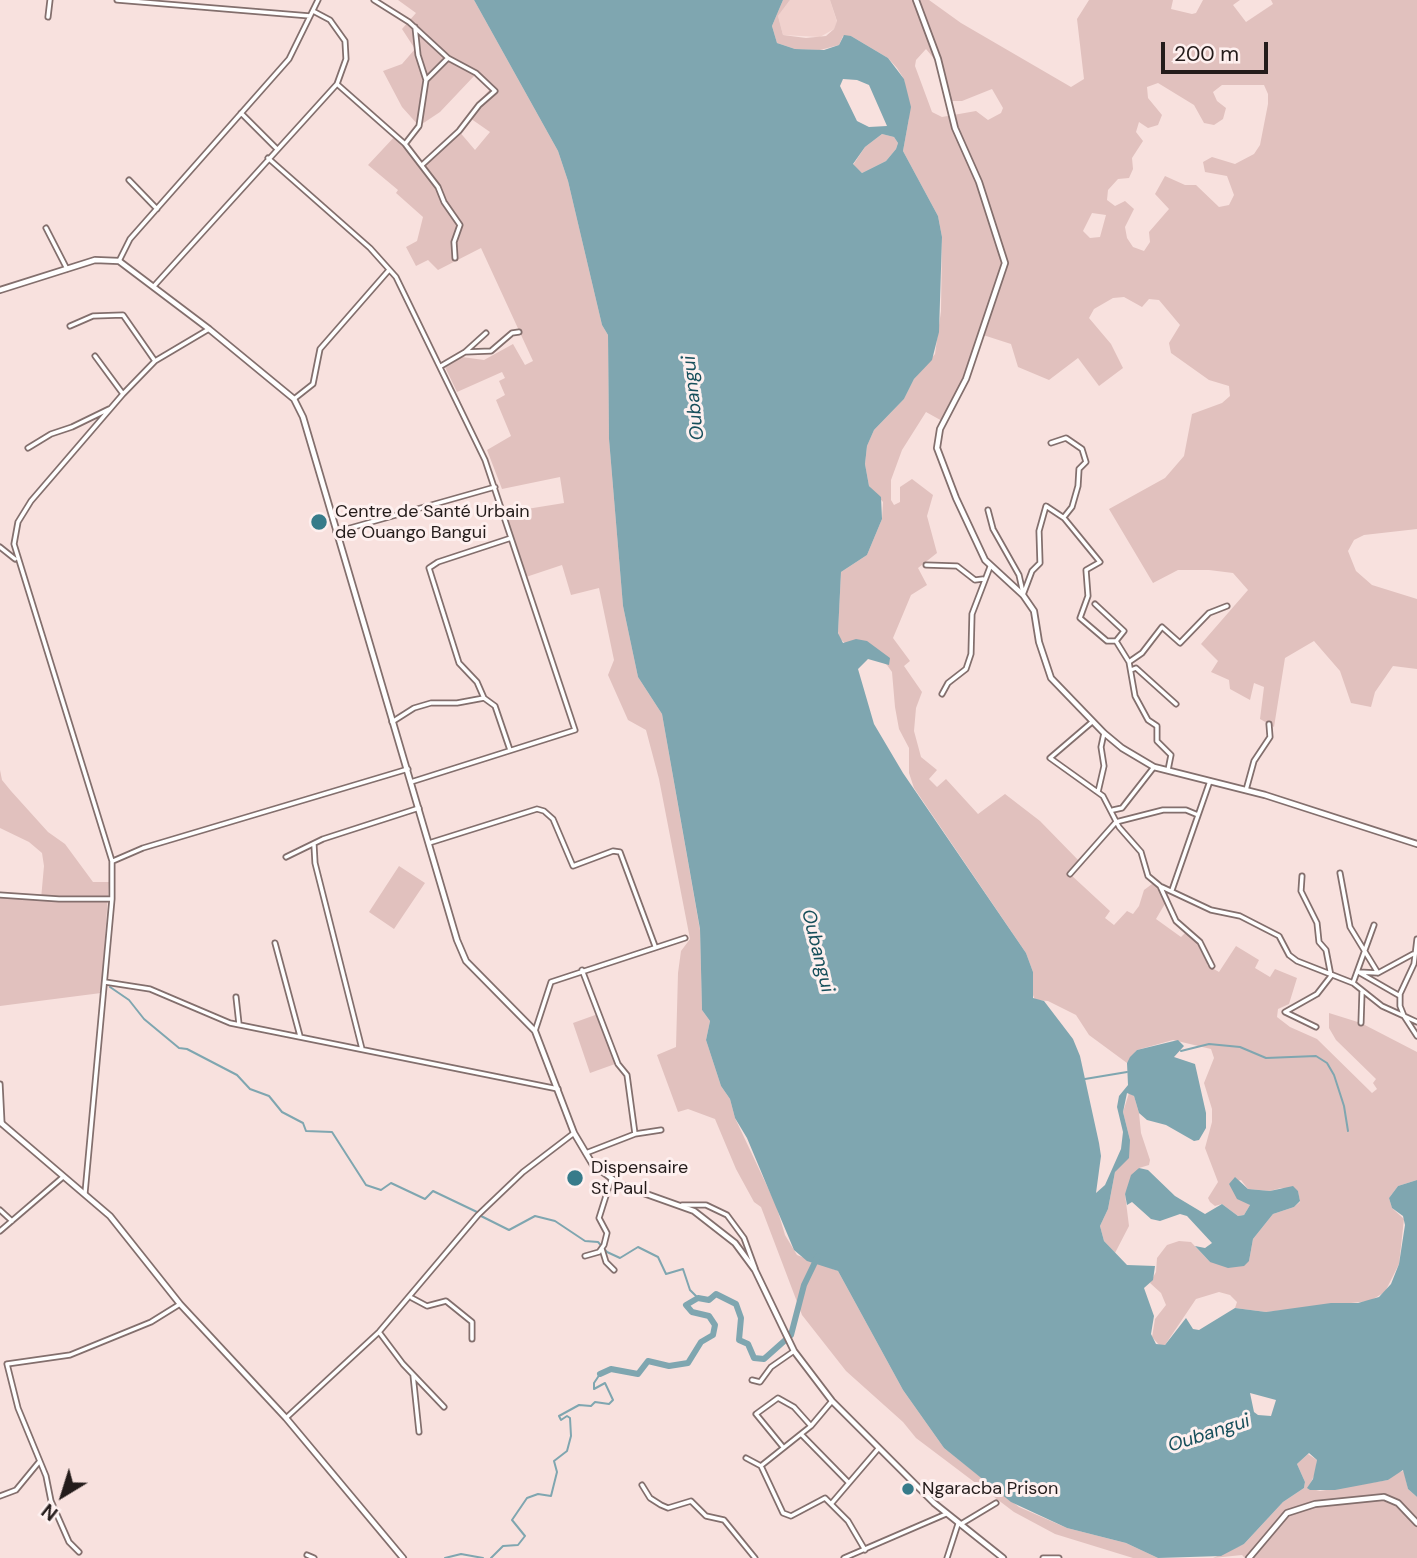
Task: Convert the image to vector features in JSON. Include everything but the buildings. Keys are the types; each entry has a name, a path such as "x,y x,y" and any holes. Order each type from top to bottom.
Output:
{"main road":[{"path":"915,0 938,59 955,128 1004,254 1003,273 966,379 940,429 937,448 974,541 990,566 1023,595 1034,611 1042,655 1051,678 1104,733 1122,748 1154,767 1246,790 1417,844"},
{"path":"0,290 103,258 119,261 209,329 294,399 303,417 457,940 466,961 536,1031 584,1153 611,1180 681,1205 721,1230 755,1270 794,1350 832,1401 946,1514 1003,1558"},
{"path":"1,1123 110,1216 180,1304 286,1418 400,1557"},
{"path":"1249,1558 1281,1518 1305,1506 1384,1497 1398,1503 1417,1523"}],"street":[{"path":"48,17 50,0"},
{"path":"117,0 310,16"},
{"path":"119,261 130,239 289,59 318,0"},
{"path":"374,0 415,27 448,58 476,73 495,91 479,105 459,131 422,164"},
{"path":"154,286 276,148 337,84 346,59 345,41 330,20 313,10"},
{"path":"405,144 419,126 426,79 418,55 415,27"},
{"path":"426,79 448,58"},
{"path":"337,84 405,144 422,164 460,225 454,242 455,258"},
{"path":"241,113 276,148"},
{"path":"268,158 370,248 396,277 441,366 495,487 575,730 411,782"},
{"path":"129,180 157,209"},
{"path":"46,228 67,269"},
{"path":"294,399 313,384 320,349 389,270"},
{"path":"70,326 93,316 123,316 155,361"},
{"path":"85,1193 112,899 112,861 14,544 22,514 123,394 155,361 209,329"},
{"path":"465,352 491,351 512,333 519,332"},
{"path":"441,366 465,352 486,333"},
{"path":"95,356 123,394"},
{"path":"28,448 51,434 111,408"},
{"path":"1051,443 1066,438 1084,452 1086,462 1079,469 1079,486 1072,507 1064,518"},
{"path":"336,532 495,487"},
{"path":"1023,595 1032,571 1040,564 1040,531 1046,506 1064,518 1100,562 1086,570 1088,596 1080,618 1107,641 1116,641"},
{"path":"988,510 993,528 1019,575 1023,595"},
{"path":"510,750 495,706 484,698 477,682 459,663 429,568 438,562 512,538"},
{"path":"0,547 17,560"},
{"path":"926,565 957,566 975,580 983,579"},
{"path":"942,694 948,683 966,669 971,654 972,614 990,566"},
{"path":"1095,604 1124,631 1116,641"},
{"path":"1129,662 1142,653 1162,627 1180,643 1209,613 1227,606"},
{"path":"1116,641 1129,662 1135,696 1148,720 1157,726 1157,741 1171,755 1168,770"},
{"path":"1131,670 1136,668 1176,704"},
{"path":"392,722 414,708 431,703 457,703 484,698"},
{"path":"1092,722 1050,758 1098,792 1113,811 1116,822 1141,852 1148,876 1160,886 1194,904 1224,915 1240,916 1279,936 1289,955 1331,976 1353,983 1362,992 1417,1022"},
{"path":"1246,790 1254,761 1270,737 1269,724"},
{"path":"1098,792 1104,766 1101,747 1104,733"},
{"path":"1113,811 1122,808 1154,767"},
{"path":"112,861 143,848 408,769"},
{"path":"1172,890 1210,781"},
{"path":"286,857 419,808"},
{"path":"429,843 537,809 544,811 553,820 573,866 620,852 637,892 654,946"},
{"path":"1070,874 1116,822 1163,810 1186,810 1198,815"},
{"path":"314,845 315,863 362,1049"},
{"path":"1340,873 1350,927 1378,973"},
{"path":"1301,876 1301,891 1317,923 1319,943 1326,950 1331,976"},
{"path":"1160,886 1176,921 1200,942 1212,966"},
{"path":"0,895 59,900 112,899"},
{"path":"1353,983 1374,925"},
{"path":"536,1031 551,982 685,938"},
{"path":"1417,939 1413,954 1414,964 1400,996 1404,1016 1417,1036"},
{"path":"275,943 301,1037"},
{"path":"1359,972 1378,973 1413,954"},
{"path":"582,970 618,1064 627,1075 635,1134"},
{"path":"1359,972 1400,996"},
{"path":"1316,1027 1285,1012 1317,993 1331,976"},
{"path":"105,982 150,989 239,1024 558,1089"},
{"path":"1361,1023 1362,992"},
{"path":"236,997 239,1024"},
{"path":"0,1084 1,1123"},
{"path":"584,1153 635,1134 660,1130"},
{"path":"286,1418 379,1332 478,1215 523,1172 574,1133"},
{"path":"0,1231 63,1177"},
{"path":"611,1180 599,1218 607,1233 603,1247 606,1262 614,1270"},
{"path":"681,1205 706,1205 727,1215 751,1251 755,1270"},
{"path":"0,1210 12,1221"},
{"path":"585,1256 603,1247"},
{"path":"411,1297 426,1306 446,1301 472,1322 472,1339"},
{"path":"79,1552 69,1542 51,1502 46,1476 14,1397 7,1364 70,1356 151,1321 180,1304"},
{"path":"379,1332 444,1407"},
{"path":"752,1380 760,1382 771,1367 794,1350"},
{"path":"413,1374 417,1391 419,1432"},
{"path":"417,1391 425,1386"},
{"path":"783,1447 756,1414 778,1398 794,1408 811,1426"},
{"path":"761,1465 811,1426 832,1401"},
{"path":"801,1434 848,1482"},
{"path":"831,1504 878,1449"},
{"path":"746,1458 761,1465 786,1515 791,1516 825,1498 848,1521 865,1549"},
{"path":"0,1496 16,1490 39,1462"},
{"path":"642,1485 650,1498 668,1508 691,1501 706,1516 724,1520 755,1558"},
{"path":"947,1558 958,1525 996,1503"},
{"path":"844,1558 946,1514"},
{"path":"307,1555 314,1558"},
{"path":"1043,1558 1059,1558"}],"shaded area":[{"path":"398,0 474,0 558,151 568,181 602,325 608,335 609,439 623,606 638,677 662,714 700,930 702,1010 710,1021 706,1040 721,1086 730,1099 735,1118 776,1205 785,1235 797,1255 838,1271 903,1390 944,1448 1019,1507 1067,1528 1126,1543 1158,1558 1133,1558 1055,1534 1014,1512 916,1438 903,1422 846,1371 802,1315 761,1207 754,1202 736,1169 715,1119 688,1109 678,1112 657,1055 676,1047 678,973 681,951 690,939 659,779 646,730 628,720 608,675 614,660 599,588 571,595 562,565 523,578 502,513 564,503 560,477 502,489 487,450 511,436 496,400 505,395 499,381 505,378 502,372 457,392 445,367 462,357 484,360 513,344 525,365 533,361 481,248 438,270 428,260 416,266 406,247 417,241 423,217 396,193 398,190 368,165 397,134 423,162 458,130 475,150 490,132 467,116 490,89 475,75 440,112 419,126 402,107 383,71 402,64 415,49 402,29 416,13"},
{"path":"783,0 790,0 778,16 783,35 806,38 826,36 834,29 837,21 830,0 929,0 961,23 1071,87 1084,79 1077,19 1089,0 1173,0 1171,9 1192,14 1196,13 1203,0 1240,0 1233,5 1246,22 1273,4 1271,0 1417,0 1417,529 1364,535 1354,540 1348,551 1356,571 1372,585 1417,599 1417,669 1393,666 1375,692 1371,707 1351,703 1340,671 1314,641 1285,658 1274,727 1260,719 1264,687 1254,683 1250,700 1230,689 1229,680 1211,672 1218,661 1201,644 1248,590 1233,573 1209,570 1178,570 1153,583 1109,509 1165,478 1184,456 1192,414 1222,403 1230,396 1229,386 1209,380 1171,353 1169,343 1180,325 1159,300 1149,299 1142,307 1124,297 1113,298 1094,309 1089,318 1111,344 1123,368 1099,386 1078,358 1049,380 1018,367 1011,344 980,334 966,379 944,422 926,412 902,450 891,480 891,500 894,505 900,502 900,487 912,479 933,495 927,516 937,553 918,568 927,585 911,595 893,638 910,661 904,666 922,692 916,708 914,731 921,757 937,770 929,779 937,787 946,779 978,814 1005,794 1040,821 1081,863 1070,874 1110,911 1105,918 1114,925 1127,911 1133,914 1139,906 1144,890 1156,881 1166,902 1156,919 1181,937 1187,931 1200,942 1209,960 1207,965 1219,972 1236,946 1259,960 1255,968 1270,977 1275,969 1297,978 1289,1004 1278,1009 1277,1017 1290,1027 1317,1039 1372,1093 1377,1089 1373,1083 1376,1079 1336,1040 1329,1028 1329,1013 1361,1023 1417,1052 1417,1180 1398,1186 1389,1198 1392,1208 1404,1219 1399,1264 1385,1292 1370,1301 1266,1312 1235,1308 1237,1302 1230,1295 1219,1292 1196,1299 1165,1345 1160,1346 1152,1337 1155,1319 1166,1305 1161,1293 1150,1283 1156,1272 1157,1258 1167,1245 1179,1241 1191,1242 1210,1262 1249,1261 1253,1239 1273,1214 1294,1207 1300,1202 1298,1191 1281,1188 1270,1191 1248,1189 1241,1180 1229,1184 1250,1205 1244,1215 1238,1216 1222,1204 1215,1206 1210,1202 1208,1198 1218,1182 1205,1148 1212,1122 1212,1109 1204,1083 1214,1058 1211,1049 1173,1040 1137,1050 1127,1063 1089,1035 1076,1015 1048,1001 1035,1000 1031,990 1033,972 1026,953 914,788 909,773 909,748 899,729 892,672 887,665 851,641 846,644 840,639 838,632 841,572 867,555 882,519 883,502 869,486 865,464 867,446 874,430 904,399 914,379 935,354 941,311 942,237 938,216 903,151 909,118 904,79 897,68 888,58 851,36 843,36 839,45 820,50 795,49 777,43 772,26","holes":["926,49 936,61 952,101 962,101 992,89 1003,108 1001,113 988,120 976,111 942,117 932,112 915,66 916,60","1158,83 1194,105 1204,123 1214,125 1223,119 1226,108 1217,101 1213,92 1222,85 1264,85 1268,104 1260,145 1254,154 1235,164 1212,157 1203,162 1205,172 1227,176 1234,195 1229,205 1219,207 1196,185 1185,185 1165,176 1155,194 1169,209 1149,232 1150,242 1144,251 1133,247 1127,238 1125,227 1134,209 1125,201 1115,206 1107,200 1108,190 1118,179 1129,178 1133,169 1132,158 1143,141 1136,132 1139,122 1148,128 1158,125 1162,115 1148,98 1147,87","1092,213 1106,215 1100,237 1090,238 1083,231"]},
{"path":"790,0 830,0 837,22 834,29 820,37 783,35 778,16"},
{"path":"882,134 894,137 898,143 896,149 886,161 862,173 853,165 865,147"},
{"path":"0,770 2,780 11,791 48,832 65,844 93,882 109,882 101,993 0,1006 0,897 41,899 44,866 42,853 29,842 0,828"},
{"path":"399,866 425,883 394,929 369,912"},
{"path":"598,1014 615,1064 590,1073 573,1023"},
{"path":"1129,1093 1134,1096 1141,1133 1150,1160 1149,1165 1139,1168 1125,1194 1129,1226 1115,1253 1104,1241 1100,1226 1108,1209 1115,1172 1130,1140 1123,1112"},
{"path":"1308,1454 1317,1460 1315,1474 1308,1488 1320,1491 1388,1480 1397,1472 1404,1471 1408,1489 1417,1497 1417,1558 1245,1558 1242,1555 1213,1558 1244,1544 1283,1502 1304,1488 1305,1482 1297,1464"}],"water":[{"name":"Oubangui","path":"474,0 783,0 772,26 777,43 795,49 824,50 839,45 844,35 851,36 888,58 904,79 911,107 903,151 938,216 942,237 939,332 932,360 914,379 904,399 874,430 867,446 865,464 869,486 881,497 882,519 867,555 841,572 838,633 843,643 856,639 867,641 890,658 889,665 868,659 858,669 874,724 903,773 1026,953 1033,972 1033,998 1044,1001 1073,1039 1080,1056 1101,1156 1096,1193 1105,1185 1121,1149 1123,1132 1117,1107 1119,1096 1128,1085 1127,1063 1130,1057 1137,1050 1178,1040 1184,1046 1174,1057 1195,1064 1206,1113 1206,1128 1199,1140 1194,1141 1166,1125 1147,1120 1139,1113 1134,1096 1127,1093 1123,1112 1130,1140 1129,1158 1115,1172 1108,1209 1100,1226 1104,1241 1127,1265 1155,1266 1153,1280 1144,1288 1154,1316 1151,1334 1156,1344 1165,1345 1186,1318 1193,1329 1199,1330 1235,1308 1266,1312 1331,1303 1358,1303 1379,1297 1391,1284 1399,1264 1405,1225 1403,1216 1392,1208 1389,1198 1398,1186 1417,1180 1417,1497 1408,1489 1403,1470 1388,1480 1335,1490 1310,1490 1307,1488 1313,1479 1317,1460 1309,1453 1297,1464 1305,1482 1304,1488 1283,1502 1244,1544 1221,1556 1158,1558 1126,1543 1067,1528 1011,1502 944,1448 903,1390 838,1271 807,1261 794,1250 747,1138 735,1118 730,1099 721,1086 706,1040 710,1021 702,1010 700,929 662,714 638,677 623,606 609,439 608,335 602,325 568,181 558,151","holes":["843,79 857,80 869,85 887,126 869,127 857,121 840,86","882,134 894,137 898,143 886,161 862,173 853,164 865,147","1250,1393 1276,1400 1271,1416 1254,1412"]},
{"path":"1139,1168 1148,1170 1175,1196 1205,1214 1222,1204 1238,1216 1244,1215 1250,1205 1237,1199 1229,1184 1235,1177 1248,1189 1270,1191 1293,1186 1298,1191 1300,1201 1294,1207 1273,1214 1253,1239 1249,1261 1244,1266 1228,1268 1210,1262 1195,1246 1205,1248 1212,1243 1187,1216 1180,1214 1160,1221 1151,1219 1132,1202 1127,1205 1125,1194 1131,1175"}],"waterway":[{"path":"110,987 129,1000 144,1019 179,1048 187,1049 237,1075 250,1089 269,1096 282,1112 303,1123 306,1131 332,1132 366,1185 381,1190 391,1183 425,1199 433,1191 477,1212"},
{"path":"1181,1051 1209,1044 1240,1047 1266,1058 1316,1056 1327,1063 1334,1075 1344,1106 1348,1131"},
{"path":"1085,1079 1127,1072"},
{"path":"481,1216 509,1230 535,1216 555,1221 585,1241 598,1242 607,1252 620,1258 638,1247 658,1257 666,1274 683,1269 690,1290 698,1298"},
{"path":"600,1374 611,1369 638,1374 648,1361 669,1366 688,1363 701,1342 713,1335 715,1325 709,1316 692,1312 686,1305 698,1298 709,1300 716,1294 736,1304 741,1318 739,1340 748,1344 754,1358 764,1359 791,1335 804,1285 818,1256"},
{"path":"491,1558 503,1546 518,1545 525,1536 512,1520 527,1498 538,1494 551,1496 557,1472 554,1461 567,1451 571,1436 570,1418 567,1416 561,1420 559,1416 579,1405 591,1406 595,1402 609,1404 613,1400 605,1383 594,1389 594,1383 600,1374"},
{"path":"445,1558 461,1554 483,1558"}],"place":[{"name":"Centre de Santé Urbain de Ouango Bangui","path":"319,522"},
{"name":"Dispensaire St Paul","path":"575,1178"},
{"name":"Ngaracba Prison","path":"908,1489"}]}
